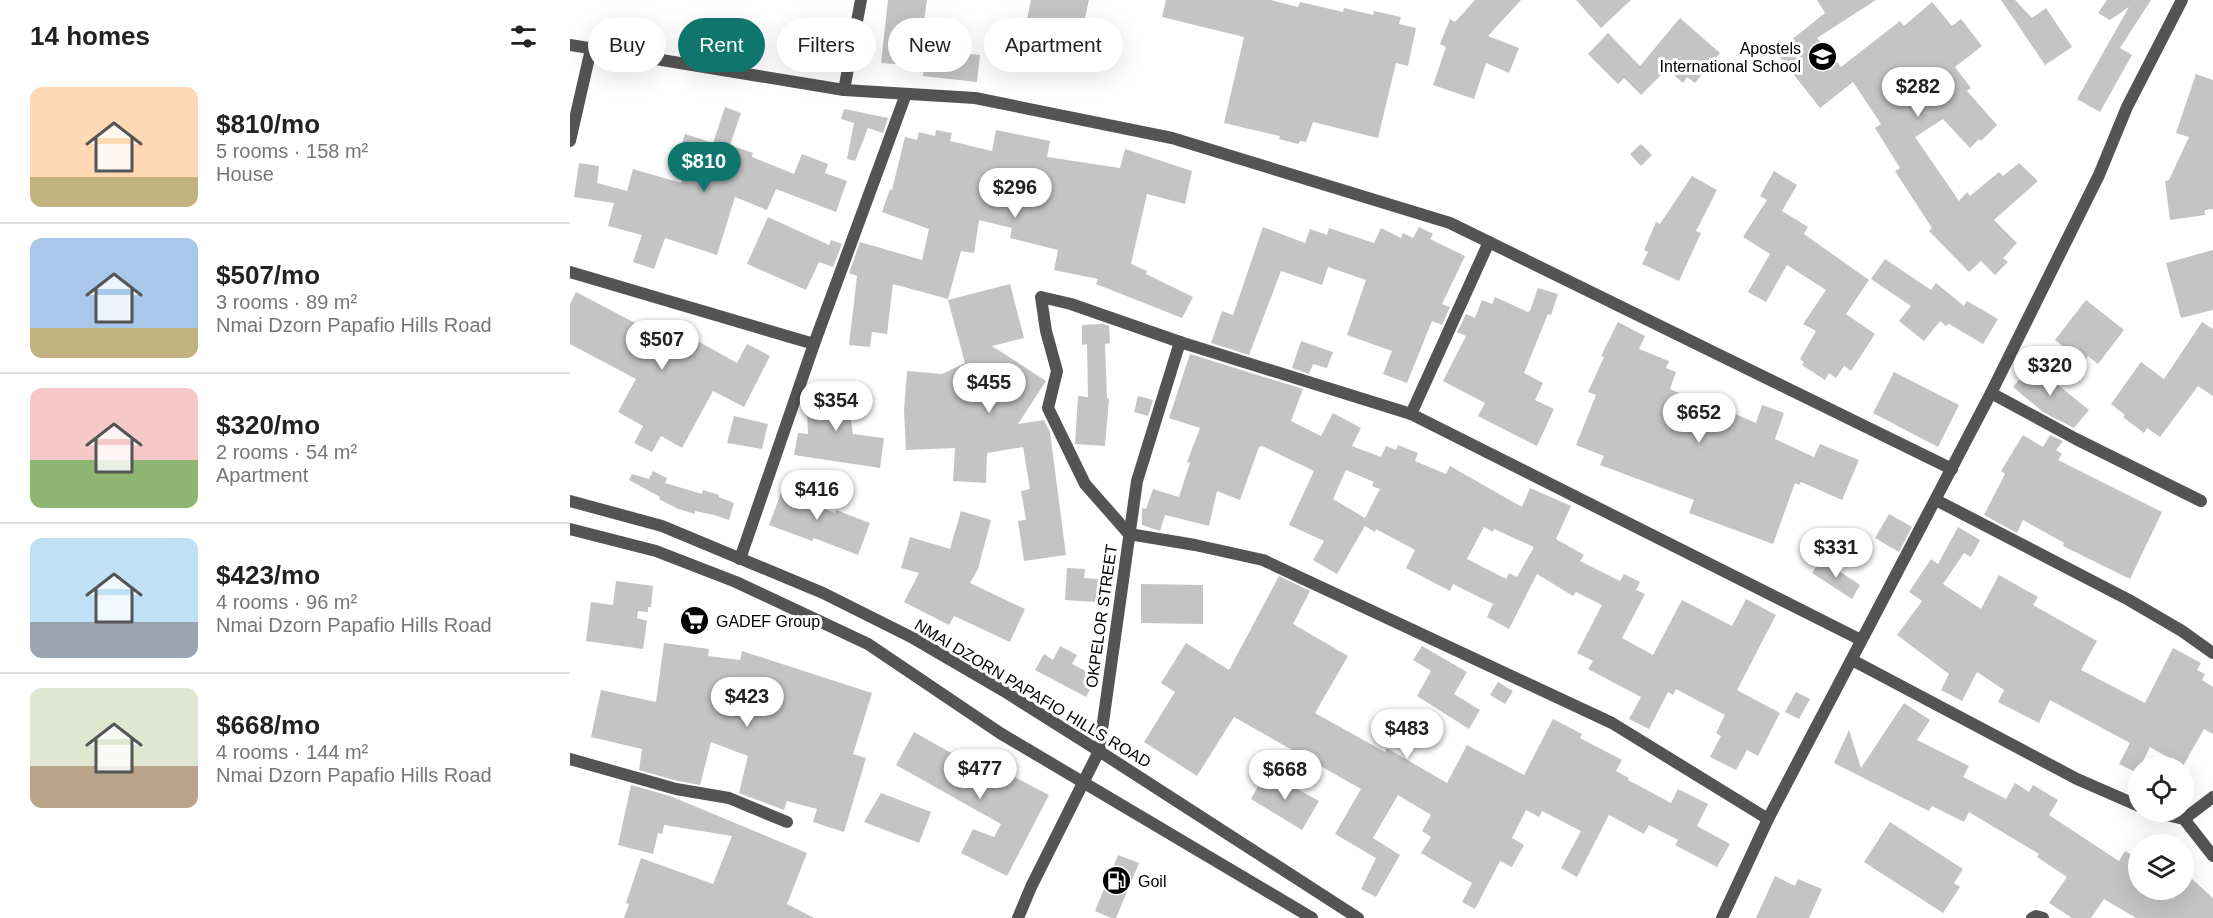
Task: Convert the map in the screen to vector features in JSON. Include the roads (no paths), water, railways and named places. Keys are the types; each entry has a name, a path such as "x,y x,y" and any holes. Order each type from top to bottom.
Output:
{"street":[{"path":"844,90 861,0"},
{"path":"1722,918 1768,819 1991,393 2099,175 2127,107 2182,0"},
{"path":"570,45 588,49"},
{"path":"666,62 844,90 975,98 1172,138 1450,223 1952,469"},
{"path":"570,141 588,63"},
{"path":"740,560 814,344 906,94"},
{"path":"1412,414 1489,242"},
{"path":"570,272 814,344"},
{"path":"1768,819 1612,723 1263,560 1129,534 1085,484 1048,408 1057,371 1046,331 1041,297 1071,304 1180,342 1412,414 1861,640"},
{"name":"OKPELOR STREET","path":"1018,918 1030,887 1100,751 1137,481 1180,342"},
{"path":"1991,393 2076,439 2201,501"},
{"path":"1936,500 2129,600 2213,652"},
{"name":"NMAI DZORN PAPAFIO HILLS ROAD","path":"570,501 662,526 823,593 913,638 1100,751 1358,918"},
{"path":"570,529 656,551 736,582 868,645 1000,733 1304,916"},
{"path":"1852,660 2077,779 2128,801"},
{"path":"570,759 676,789 729,798 787,822"},
{"path":"2194,811 2213,797"},
{"path":"2186,822 2213,856"},
{"path":"2032,918 2036,916 2043,918"}],"place":[{"name":"Apostels International School","path":"1822,57"},
{"name":"GADEF Group","path":"695,621"},
{"name":"Goil","path":"1117,881"}]}
